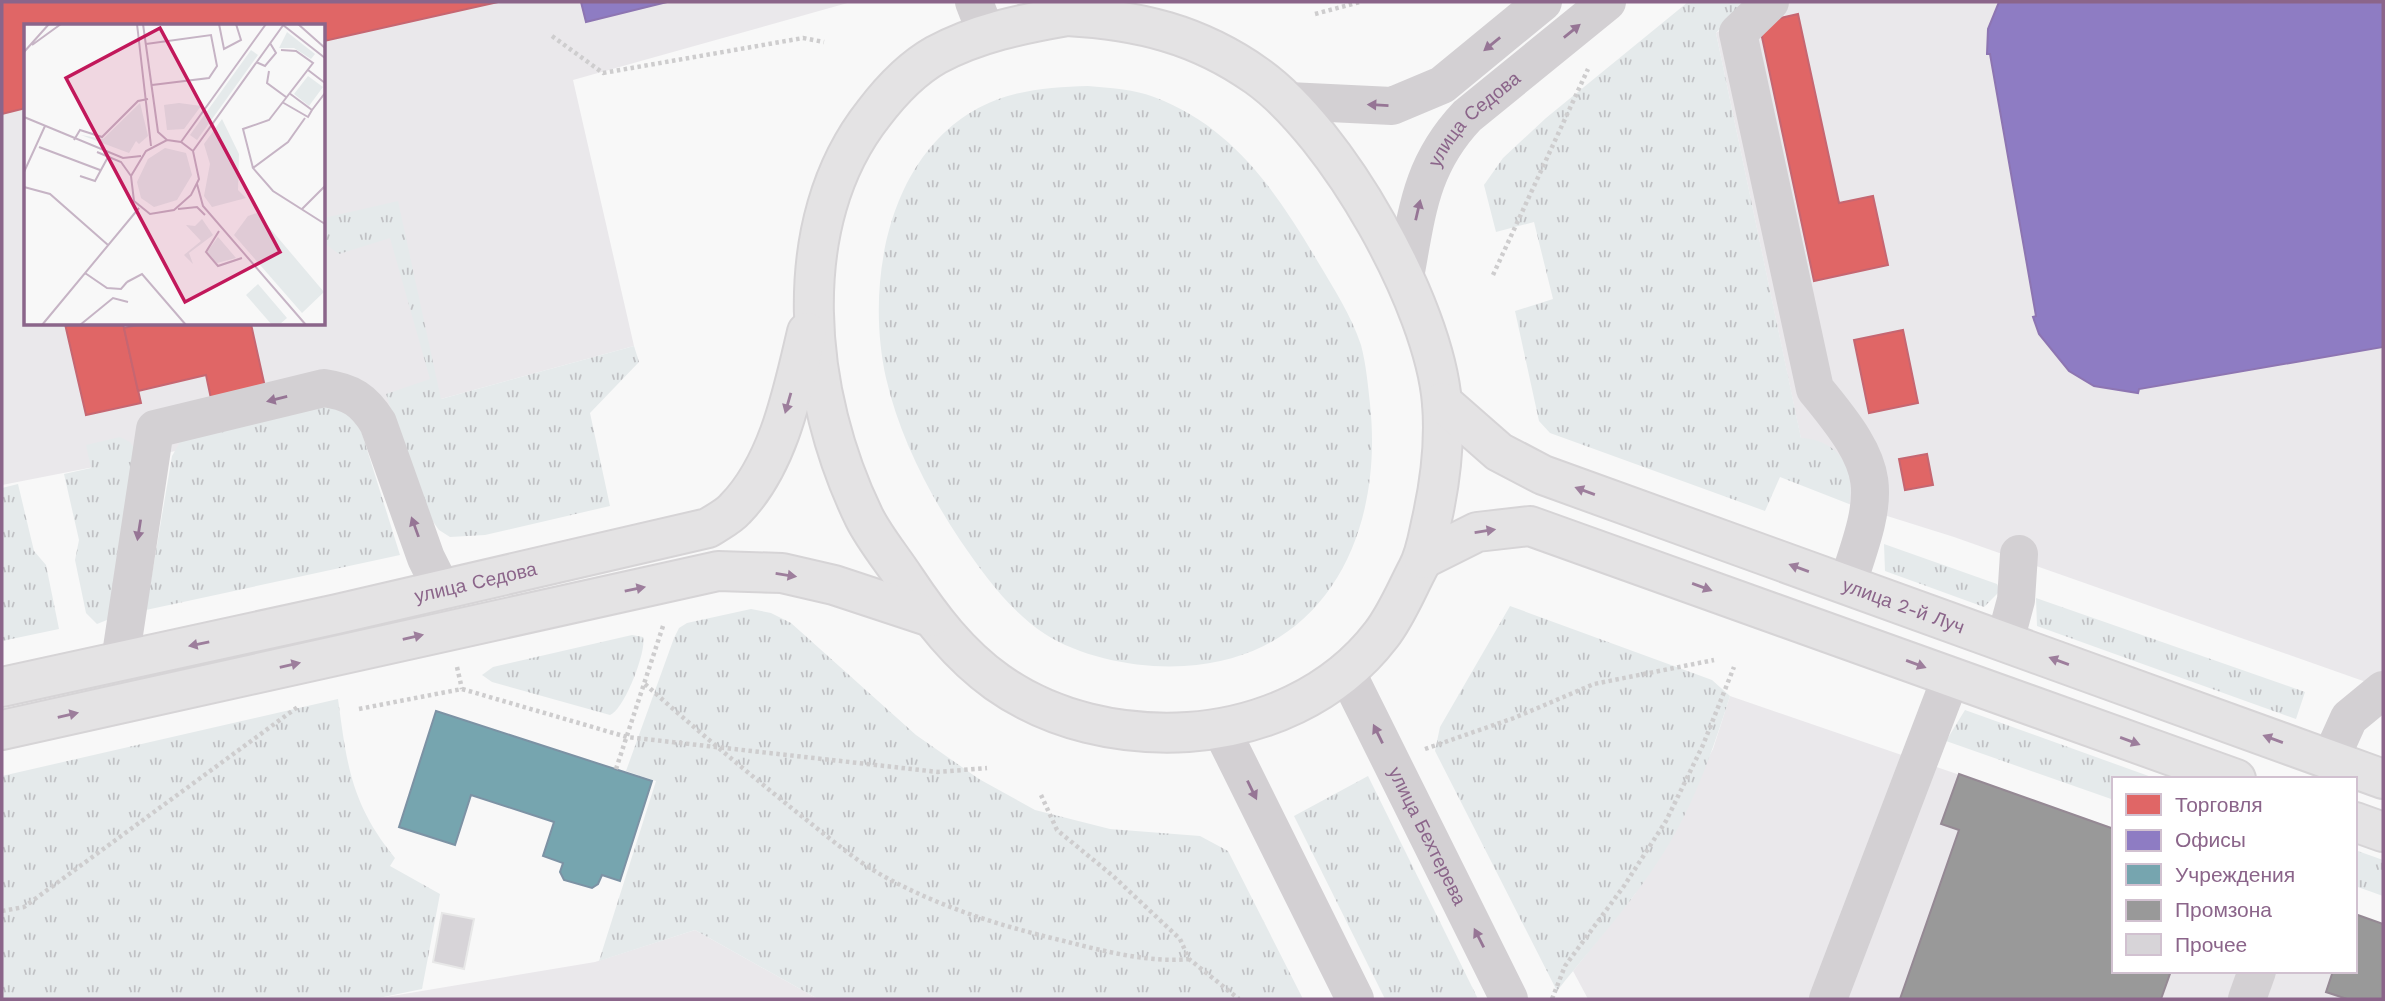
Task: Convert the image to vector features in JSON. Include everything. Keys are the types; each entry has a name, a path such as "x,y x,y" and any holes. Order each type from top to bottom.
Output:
{"main road":[{"path":"1067,16 1119,19 1174,33 1220,53 1255,75 1288,101 1352,187 1405,277 1428,340 1442,402 1438,495 1423,559 1382,633 1346,671 1290,709 1221,729 1149,734 1087,724 1038,706 997,682 962,653 931,617 865,519 836,445 820,370 812,313 815,260 826,203 853,139 886,98 980,17 1067,16"},
{"name":"улица Седова","path":"2,687 337,614 708,528 734,510 756,482 782,424 812,313"},
{"name":"улица 2-й Луч","path":"1442,402 1499,452 1543,475 2383,779"},
{"path":"1423,559 1477,532 1530,526 2230,777"},
{"name":"улица Седова","path":"2,730 718,571 795,576 834,585 931,617"},
{"path":"2357,823 2383,832"}],"street":[{"path":"1288,101 1392,106 1442,85 1543,2"},
{"name":"улица Седова","path":"1405,277 1428,170 1447,138 1466,117 1607,2"},
{"path":"1770,2 1738,33 1815,389 1846,426 1864,456 1872,493 1866,528 1847,585"},
{"path":"120,661 155,429 324,388 347,391 366,404 378,423 426,558 442,590"},
{"path":"2005,642 2016,600 2019,554"},
{"path":"337,614 346,652"},
{"name":"улица Бехтерева","path":"1346,671 1509,999"},
{"path":"1828,999 1951,677"},
{"path":"2330,760 2349,718 2383,690"},
{"path":"1221,729 1355,999"},
{"path":"2247,999 2256,973"}],"path":[{"path":"1315,14 1360,2"},
{"path":"552,36 603,73 803,38 824,42"},
{"path":"1493,275 1593,56"},
{"path":"616,769 666,619"},
{"path":"1424,750 1514,718 1594,684 1714,660"},
{"path":"457,666 463,689"},
{"path":"1552,999 1565,966 1624,886 1666,821 1703,745 1734,667"},
{"path":"645,684 719,749 839,845 881,875 921,895 999,925 1082,945 1168,961 1189,959"},
{"path":"359,709 463,689 627,737 938,772 987,768"},
{"path":"2,911 24,907 301,704"},
{"path":"1041,795 1057,831 1180,939 1189,959 1240,999"}],"shaded area":[{"path":"2,2 851,2 573,80 634,346 441,399 2,485"},
{"path":"1769,2 2383,2 2383,688 1954,537 1849,504 1848,473 1801,439 1716,33"},
{"path":"1730,696 2112,827 2112,973 2357,973 2357,915 2383,924 2383,999 1588,999 1573,971 1635,894 1713,749"},
{"path":"695,930 818,999 374,999 595,962"}],"green space":[{"path":"1688,2 1746,2 1716,33 1801,438 1825,444 1842,458 1850,478 1849,504 1780,477 1765,511 1550,433 1539,421 1515,311 1553,299 1534,222 1496,232 1484,185 1503,158 1546,118"},
{"path":"1088,86 1154,97 1208,126 1230,144 1251,165 1286,211 1342,302 1361,345 1370,404 1372,452 1367,498 1355,541 1336,580 1309,614 1275,640 1233,658 1184,666 1130,664 1076,650 1032,625 988,579 937,502 907,442 886,378 880,339 879,299 883,257 893,217 909,180 931,147 960,120 996,100 1030,91"},
{"path":"398,201 441,399 634,346 639,362 590,413 610,506 485,535 450,537 439,530 426,512 386,394 430,379 390,238 339,254 326,244 326,218"},
{"path":"320,404 345,411 360,427 400,555 146,610 172,456 183,437"},
{"path":"120,437 130,442 134,448 109,615 107,620 97,624 86,613 75,560 79,540 64,474 91,468 86,445"},
{"path":"18,484 34,551 46,565 59,629 2,641 2,488"},
{"path":"1884,544 1997,584 2000,591 1984,607 1885,571"},
{"path":"2036,598 2305,692 2296,719 2037,626"},
{"path":"1510,606 1712,680 1730,696 1701,778 1666,848 1622,912 1557,991 1435,751 1440,727"},
{"path":"751,609 771,613 791,623 916,735 979,779 1035,810 1110,829 1200,836 1228,851 1303,999 818,999 695,930 599,961 656,781 626,771 674,638 679,628 687,623"},
{"path":"632,635 643,637 642,654 628,692 616,711 610,715 492,682 482,675 493,667"},
{"path":"338,699 353,783 369,820 395,858 390,866 440,894 422,989 374,999 2,999 2,776"},
{"path":"1965,710 2151,777 2112,777 2112,799 1946,741"},
{"path":"1368,776 1478,999 1385,999 1294,816"},
{"path":"2357,851 2383,860 2383,896 2357,887"}],"building: Торговля":[{"path":"2,2 498,2 326,41 326,24 24,24 24,108 2,114"},
{"path":"1798,14 1839,203 1873,196 1888,265 1814,281 1759,23"},
{"path":"65,326 123,326 141,403 86,415"},
{"path":"251,326 267,396 213,408 206,375 138,391 124,328"},
{"path":"1903,330 1918,403 1869,413 1854,340"},
{"path":"1927,454 1933,485 1905,490 1899,459"}],"building: Офисы":[{"path":"581,2 667,2 586,22"},
{"path":"1999,2 2383,2 2383,347 2139,389 2138,393 2094,386 2069,371 2039,334 2033,317 2036,316 1990,54 1987,54 1988,29"}],"building: Учреждения":[{"path":"436,711 652,781 620,881 602,875 598,884 592,888 564,880 560,872 563,863 543,856 554,822 471,795 455,845 399,827"}],"building: Промзона":[{"path":"1959,774 2112,828 2112,973 2170,973 2161,999 1900,999 1959,830 1941,824"},
{"path":"2357,915 2383,924 2383,999 2347,999 2326,992 2332,973 2357,973"}],"building: Прочее":[{"path":"442,913 474,919 464,969 433,962"}]}
